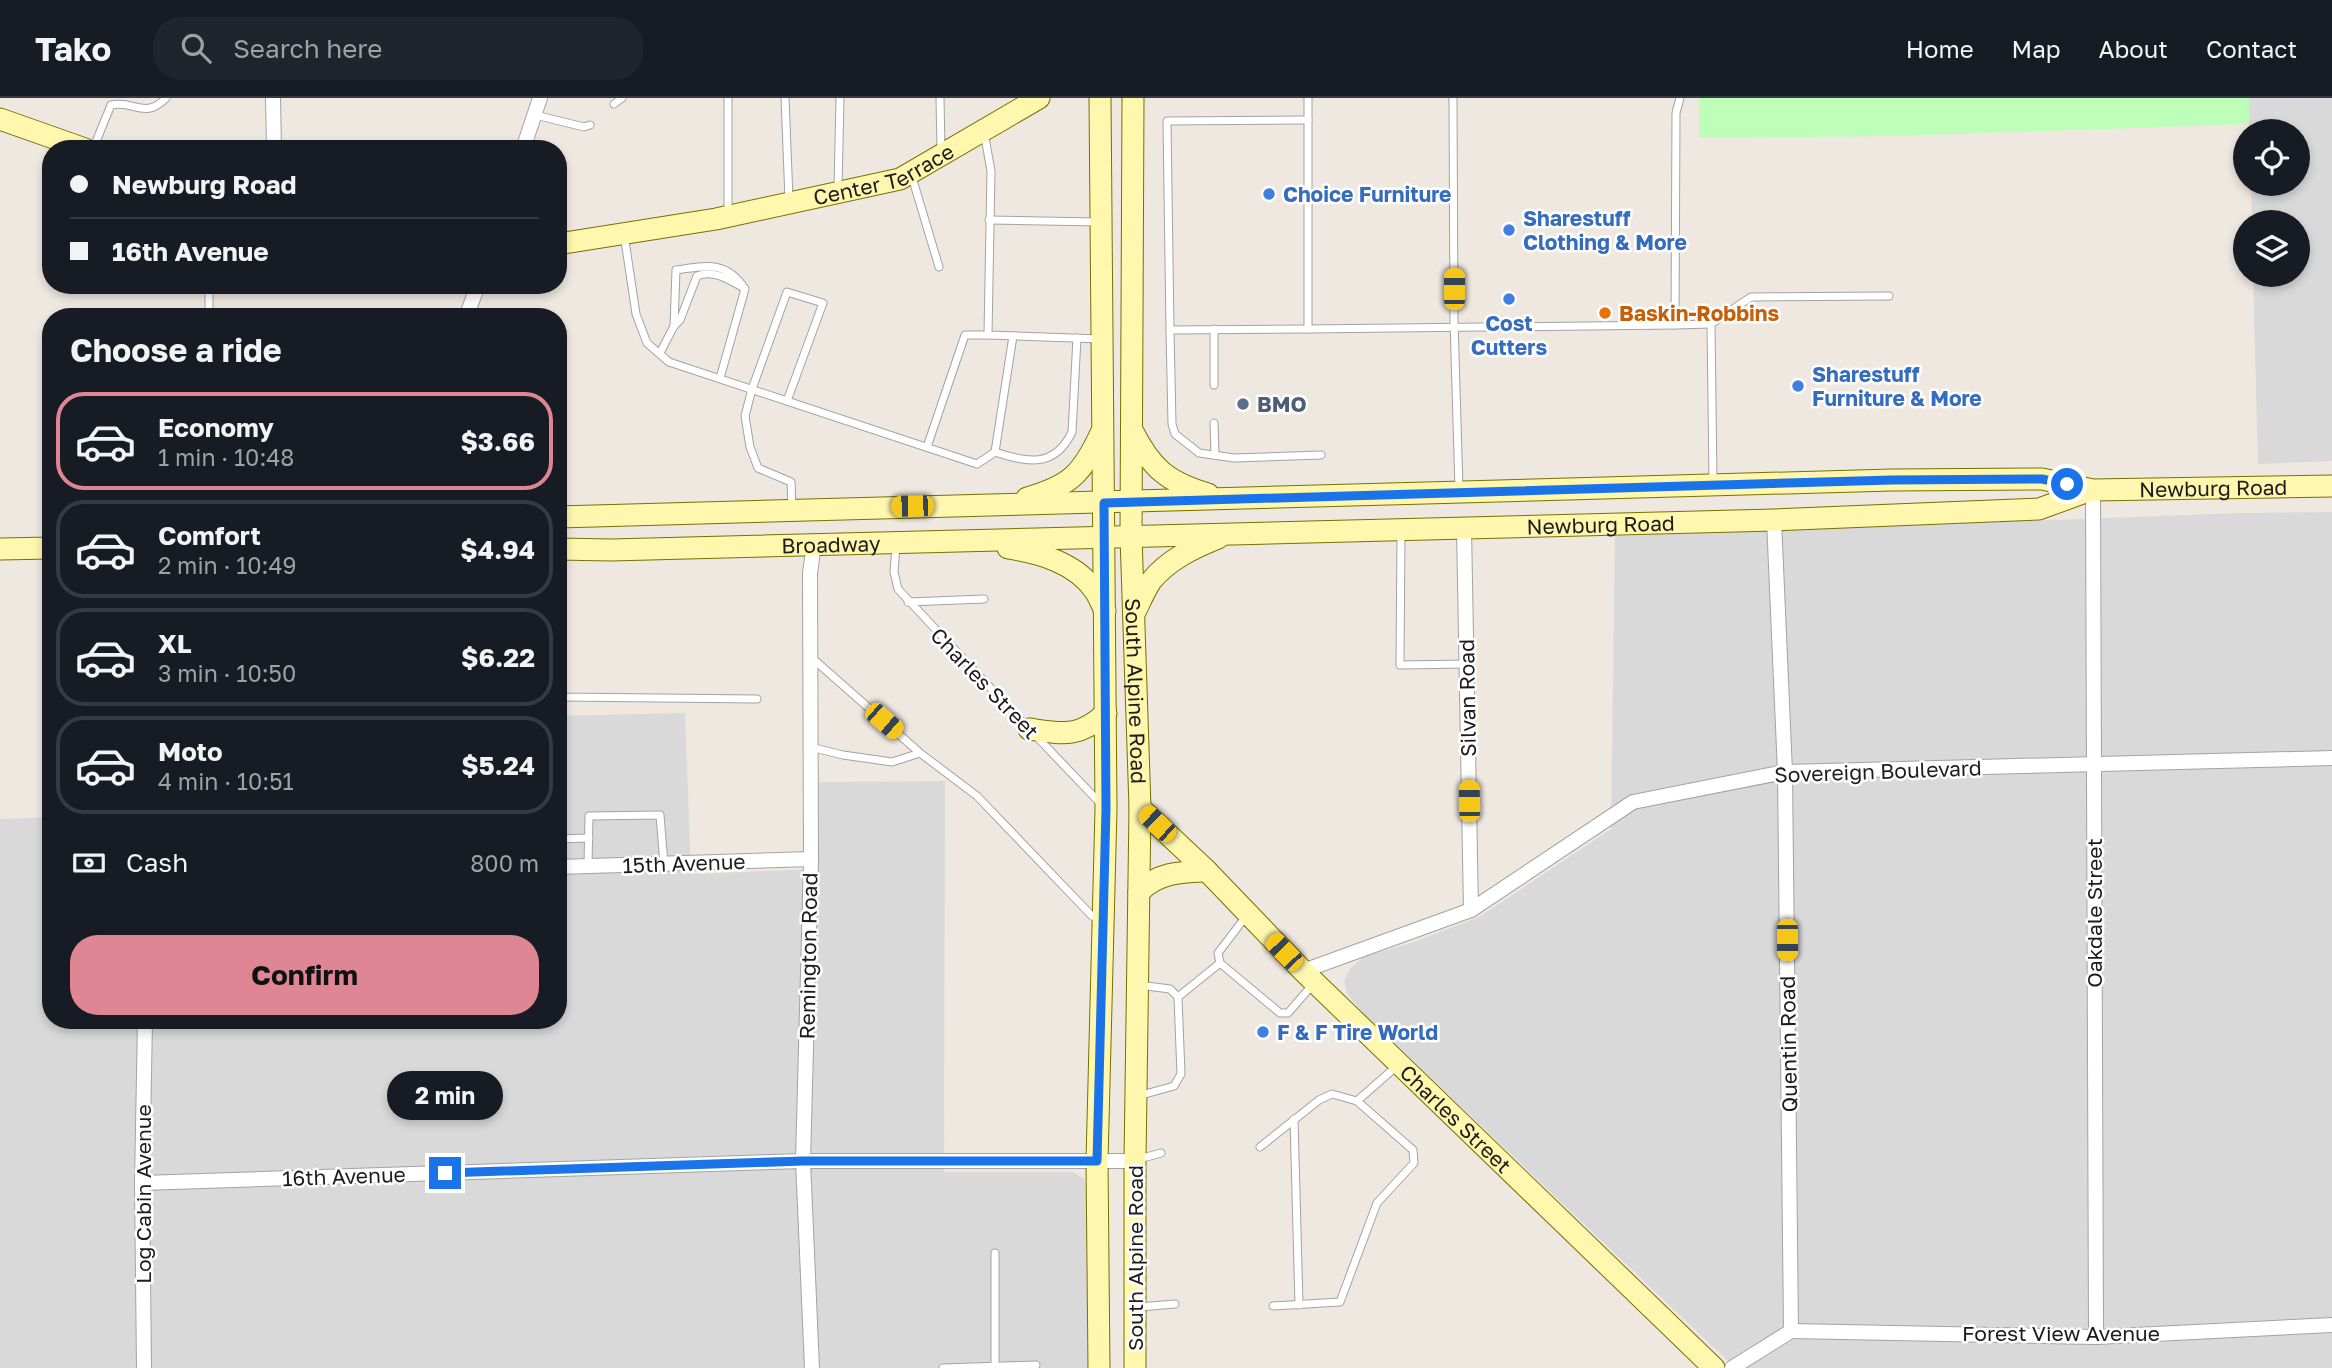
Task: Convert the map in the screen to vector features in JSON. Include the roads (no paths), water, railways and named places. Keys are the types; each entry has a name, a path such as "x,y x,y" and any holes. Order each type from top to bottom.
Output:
{"main road":[{"name":"South Alpine Road","path":"1099,1368 1097,1161 1106,809 1100,98"},
{"name":"South Alpine Road","path":"1133,98 1131,536 1140,808 1135,1368"},
{"name":"Center Terrace","path":"722,217 900,179 1034,100"},
{"path":"0,119 60,140"},
{"path":"567,243 722,217"},
{"path":"1007,505 1048,492 1071,480 1089,459 1103,428"},
{"path":"1131,428 1144,453 1158,471 1180,485 1225,499"},
{"name":"Newburg Road","path":"1104,503 1713,485 2042,479 2093,490 2332,486"},
{"path":"1713,485 1713,521"},
{"name":"Newburg Road","path":"1105,537 1774,520 2039,509 2093,490"},
{"name":"Broadway","path":"567,517 1104,503"},
{"path":"1135,614 1150,582 1169,562 1227,534"},
{"name":"Broadway","path":"567,549 1105,537"},
{"path":"965,541 1023,550 1054,559 1076,572 1095,591 1106,613"},
{"path":"0,549 42,548"},
{"path":"1029,729 1077,732 1091,727 1106,713"},
{"name":"Charles Street","path":"1140,808 1207,872 1309,977 1714,1368"},
{"path":"1139,892 1150,881 1162,876 1207,872"}],"street":[{"path":"273,98 274,140"},
{"path":"526,140 540,98"},
{"name":"Oakdale Street","path":"2093,490 2096,1337"},
{"name":"Quentin Road","path":"1774,520 1785,772 1791,1331"},
{"name":"Silvan Road","path":"1465,528 1471,910"},
{"name":"Remington Road","path":"812,1368 803,1161 811,859 810,573 814,544"},
{"name":"Sovereign Boulevard","path":"1309,977 1471,910 1633,802 1785,772 2332,758"},
{"name":"15th Avenue","path":"567,867 811,859"},
{"name":"Log Cabin Avenue","path":"144,1368 142,1183 145,1029"},
{"name":"16th Avenue","path":"142,1183 803,1161 1135,1161"},
{"name":"Forest View Avenue","path":"1791,1331 2096,1337 2332,1325"},
{"path":"1732,1368 1791,1331"}],"lane":[{"path":"97,140 111,105 120,103 145,110 151,109 166,98"},
{"path":"614,104 622,98"},
{"path":"722,217 728,98"},
{"path":"785,98 789,203"},
{"path":"838,192 840,98"},
{"path":"940,98 941,155"},
{"path":"1308,98 1308,329"},
{"path":"1453,98 1454,329 1459,492"},
{"path":"1675,326 1675,113 1680,98"},
{"path":"535,115 584,127 590,125"},
{"path":"1308,120 1167,121 1172,424 1175,435 1199,453 1234,457 1321,455"},
{"path":"984,130 991,171 988,335"},
{"path":"910,173 939,267"},
{"path":"989,220 1100,222"},
{"path":"624,234 636,314 647,343 669,362 977,464 995,452 1013,336"},
{"path":"674,326 676,270 710,265 738,278 745,289 720,378"},
{"path":"660,353 680,320 697,276 704,272 715,274 745,289"},
{"path":"788,401 823,303 787,292 745,416 750,447 758,468 791,482 792,510"},
{"path":"1170,330 1675,326 1711,324 1751,296 1889,296"},
{"path":"1711,324 1713,485"},
{"path":"1214,329 1214,385"},
{"path":"927,447 965,335 1102,339"},
{"path":"995,452 1033,461 1051,457 1066,446 1072,432 1077,338"},
{"path":"1214,423 1215,455"},
{"path":"1401,529 1400,665 1466,664"},
{"name":"Charles Street","path":"897,542 894,572 898,589 908,602 1106,809"},
{"path":"908,602 984,599"},
{"path":"810,657 920,753 977,796 1091,916"},
{"path":"567,697 757,699"},
{"path":"810,747 892,762 920,753"},
{"path":"588,866 589,816 660,815 664,864"},
{"path":"567,839 589,838"},
{"path":"1247,914 1218,953 1220,963 1280,1013 1288,1013 1309,977"},
{"path":"1178,997 1220,963"},
{"path":"1137,1096 1174,1086 1181,1073 1178,997 1170,989 1138,985"},
{"path":"1357,1101 1399,1064"},
{"path":"1260,1147 1319,1100 1332,1094 1357,1101 1413,1150 1414,1163 1377,1203 1340,1302 1273,1307"},
{"path":"1294,1119 1299,1305"},
{"path":"1135,1161 1161,1153"},
{"path":"995,1253 995,1366"},
{"path":"1135,1307 1175,1304"},
{"path":"943,1368 1036,1365"}],"place":[{"name":"Choice Furniture","path":"1269,194"},
{"name":"Sharestuff Clothing & More","path":"1509,230"},
{"name":"Cost Cutters","path":"1509,299"},
{"name":"Baskin-Robbins","path":"1605,313"},
{"name":"Sharestuff Furniture & More","path":"1798,386"},
{"name":"BMO","path":"1243,404"},
{"name":"F & F Tire World","path":"1263,1032"}]}
